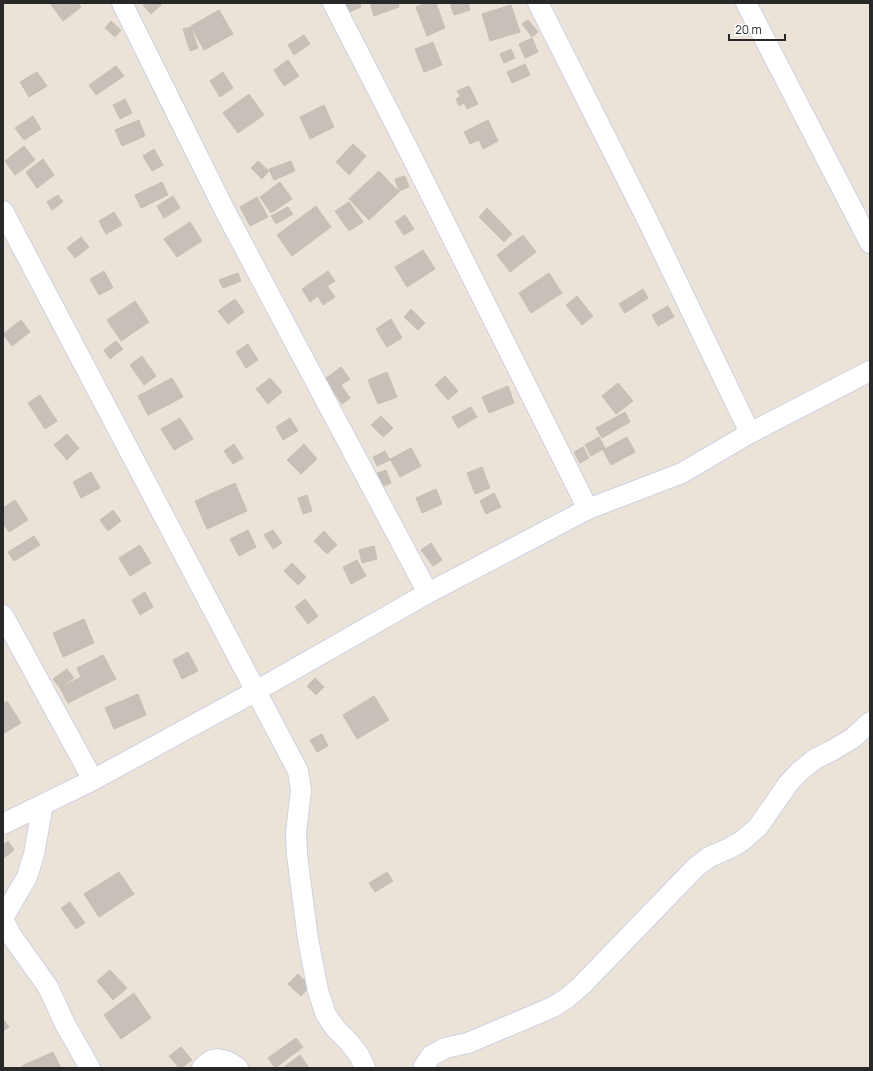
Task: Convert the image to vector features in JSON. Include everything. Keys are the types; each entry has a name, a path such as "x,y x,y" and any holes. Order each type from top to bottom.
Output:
{"street":[{"path":"122,3 225,211 428,593"},
{"path":"333,3 412,156 588,509"},
{"path":"538,3 644,214 750,433"},
{"path":"746,3 870,243"},
{"path":"3,211 298,771 301,790 296,833 297,855 308,939 318,991 326,1015 336,1029 348,1040 359,1055 365,1068"},
{"path":"3,824 93,780 256,691 428,593 588,509 682,473 750,433 870,371"},
{"path":"3,615 93,780"},
{"path":"423,1068 431,1056 445,1048 468,1043 553,1007 567,998 581,986 696,867 709,857 742,841 758,827 788,784 800,771 815,759 853,738 870,722"},
{"path":"43,804 34,854 27,877 3,919 11,935 48,987 65,1024 90,1068"},
{"path":"202,1068 213,1059 221,1059 238,1068"}],"building":[{"path":"50,3 78,3 81,7 63,21"},
{"path":"145,3 163,3 151,14 143,5"},
{"path":"345,3 360,3 361,7 349,12"},
{"path":"370,3 398,3 399,7 374,16"},
{"path":"427,3 436,3 445,28 427,36 416,7"},
{"path":"450,3 468,3 470,10 454,15"},
{"path":"511,5 520,32 490,41 482,14"},
{"path":"219,10 233,34 204,50 191,26"},
{"path":"528,20 538,32 532,37 522,24"},
{"path":"111,21 121,30 115,37 105,28"},
{"path":"191,27 198,48 190,51 183,29"},
{"path":"304,35 310,44 294,55 288,45"},
{"path":"532,38 538,52 525,58 519,44"},
{"path":"433,42 442,65 424,72 415,49"},
{"path":"511,49 515,58 504,63 500,54"},
{"path":"288,60 299,76 284,86 274,70"},
{"path":"525,64 530,75 512,83 507,72"},
{"path":"116,66 124,76 96,95 89,85"},
{"path":"37,72 47,86 29,97 20,82"},
{"path":"223,72 233,88 220,97 210,81"},
{"path":"469,86 478,104 467,109 464,103 459,106 456,99 460,96 457,91"},
{"path":"249,94 264,115 238,133 223,113"},
{"path":"125,99 132,113 120,119 113,105"},
{"path":"324,105 334,127 310,139 300,117"},
{"path":"33,116 41,129 24,140 15,128"},
{"path":"139,120 145,136 122,146 115,130"},
{"path":"488,120 498,141 483,149 479,140 470,144 464,132"},
{"path":"353,144 366,156 349,175 336,162"},
{"path":"24,146 35,160 15,175 5,161"},
{"path":"154,149 163,165 152,171 143,156"},
{"path":"43,159 54,175 37,188 26,172"},
{"path":"258,161 269,171 262,179 251,168"},
{"path":"291,161 295,171 274,180 269,169"},
{"path":"379,171 399,192 369,220 349,199"},
{"path":"405,176 409,187 399,191 395,179"},
{"path":"162,182 168,195 141,208 135,195"},
{"path":"280,182 292,199 271,213 260,197"},
{"path":"58,195 63,202 52,210 47,202"},
{"path":"173,196 180,208 164,218 157,206"},
{"path":"257,197 268,217 250,226 240,207"},
{"path":"349,202 363,222 349,231 335,211"},
{"path":"316,206 331,227 292,256 277,235"},
{"path":"288,207 293,214 276,224 271,216"},
{"path":"487,208 512,234 504,242 479,217"},
{"path":"114,212 122,225 106,234 99,221"},
{"path":"405,215 414,229 404,235 395,222"},
{"path":"190,222 202,241 177,257 164,239"},
{"path":"523,235 536,252 510,272 497,255"},
{"path":"81,237 89,247 75,258 67,248"},
{"path":"423,250 435,269 407,287 395,267"},
{"path":"104,271 113,288 99,295 90,279"},
{"path":"328,271 335,281 327,286 335,297 323,305 318,296 310,302 302,289"},
{"path":"238,273 241,281 223,288 219,280"},
{"path":"549,273 562,293 531,313 519,293"},
{"path":"643,289 648,298 625,313 619,304"},
{"path":"577,296 593,316 582,325 566,305"},
{"path":"235,299 244,312 228,324 218,311"},
{"path":"135,301 149,322 121,341 107,320"},
{"path":"668,306 674,317 658,326 652,315"},
{"path":"411,309 425,323 418,330 404,317"},
{"path":"391,319 402,338 387,347 376,329"},
{"path":"21,320 30,332 12,346 3,334"},
{"path":"116,341 123,349 110,359 104,350"},
{"path":"248,344 258,360 246,368 236,352"},
{"path":"142,356 156,376 144,385 130,365"},
{"path":"341,367 350,379 341,385 350,398 342,404 325,379"},
{"path":"387,372 397,397 378,404 368,380"},
{"path":"445,376 458,391 448,400 435,385"},
{"path":"172,378 183,397 148,415 138,396"},
{"path":"270,378 282,392 268,404 256,389"},
{"path":"618,383 633,401 616,414 602,396"},
{"path":"508,386 514,403 489,413 482,397"},
{"path":"40,395 57,421 45,429 28,403"},
{"path":"471,407 477,417 458,428 452,417"},
{"path":"625,412 630,422 602,438 596,428"},
{"path":"381,416 393,428 383,437 371,425"},
{"path":"180,418 193,439 174,450 161,429"},
{"path":"290,418 298,431 283,440 276,427"},
{"path":"67,434 79,448 67,460 54,445"},
{"path":"599,437 605,448 591,456 585,445"},
{"path":"627,437 635,452 611,465 603,450"},
{"path":"234,444 243,458 233,464 224,451"},
{"path":"304,444 317,459 301,474 287,460"},
{"path":"583,447 589,458 580,463 574,452"},
{"path":"411,448 421,466 400,477 390,459"},
{"path":"385,451 390,460 377,466 373,457"},
{"path":"482,467 490,488 475,494 467,473"},
{"path":"386,470 391,483 380,488 375,474"},
{"path":"91,472 100,488 81,498 73,482"},
{"path":"235,483 247,511 207,529 195,501"},
{"path":"436,489 442,504 422,513 416,498"},
{"path":"494,493 501,507 486,514 480,501"},
{"path":"307,495 312,511 303,514 298,498"},
{"path":"15,500 28,520 9,532 3,523 3,508"},
{"path":"113,510 121,521 108,531 100,520"},
{"path":"248,530 256,547 239,556 230,539"},
{"path":"273,530 282,543 273,549 264,535"},
{"path":"324,531 337,545 327,554 314,541"},
{"path":"34,536 40,545 14,561 8,552"},
{"path":"431,543 442,560 433,566 421,550"},
{"path":"140,545 151,563 130,576 119,558"},
{"path":"374,546 377,559 362,563 359,550"},
{"path":"357,560 366,576 351,584 343,567"},
{"path":"292,563 306,577 298,585 284,571"},
{"path":"145,592 153,607 140,615 132,600"},
{"path":"305,599 318,616 308,624 295,607"},
{"path":"84,619 94,643 63,657 53,633"},
{"path":"188,652 198,671 182,679 173,660"},
{"path":"103,655 116,679 68,703 60,688 81,677 77,668"},
{"path":"67,669 74,678 60,688 53,679"},
{"path":"315,678 324,687 316,695 307,686"},
{"path":"138,694 146,715 114,729 105,708"},
{"path":"374,696 389,720 357,739 343,715"},
{"path":"7,701 21,723 3,734 3,704"},
{"path":"322,734 328,746 317,752 310,740"},
{"path":"8,841 14,850 3,859 3,845"},
{"path":"119,872 134,894 99,917 84,894"},
{"path":"387,872 393,881 375,892 369,883"},
{"path":"70,902 85,923 76,929 61,908"},
{"path":"110,970 127,988 113,1000 97,981"},
{"path":"298,974 310,986 301,996 288,984"},
{"path":"134,993 151,1018 121,1039 104,1015"},
{"path":"3,1019 9,1027 3,1031"},
{"path":"296,1038 303,1047 275,1068 268,1058"},
{"path":"181,1047 192,1060 179,1068 169,1056"},
{"path":"53,1052 61,1068 23,1068 22,1066"},
{"path":"300,1055 309,1068 283,1068"}]}
